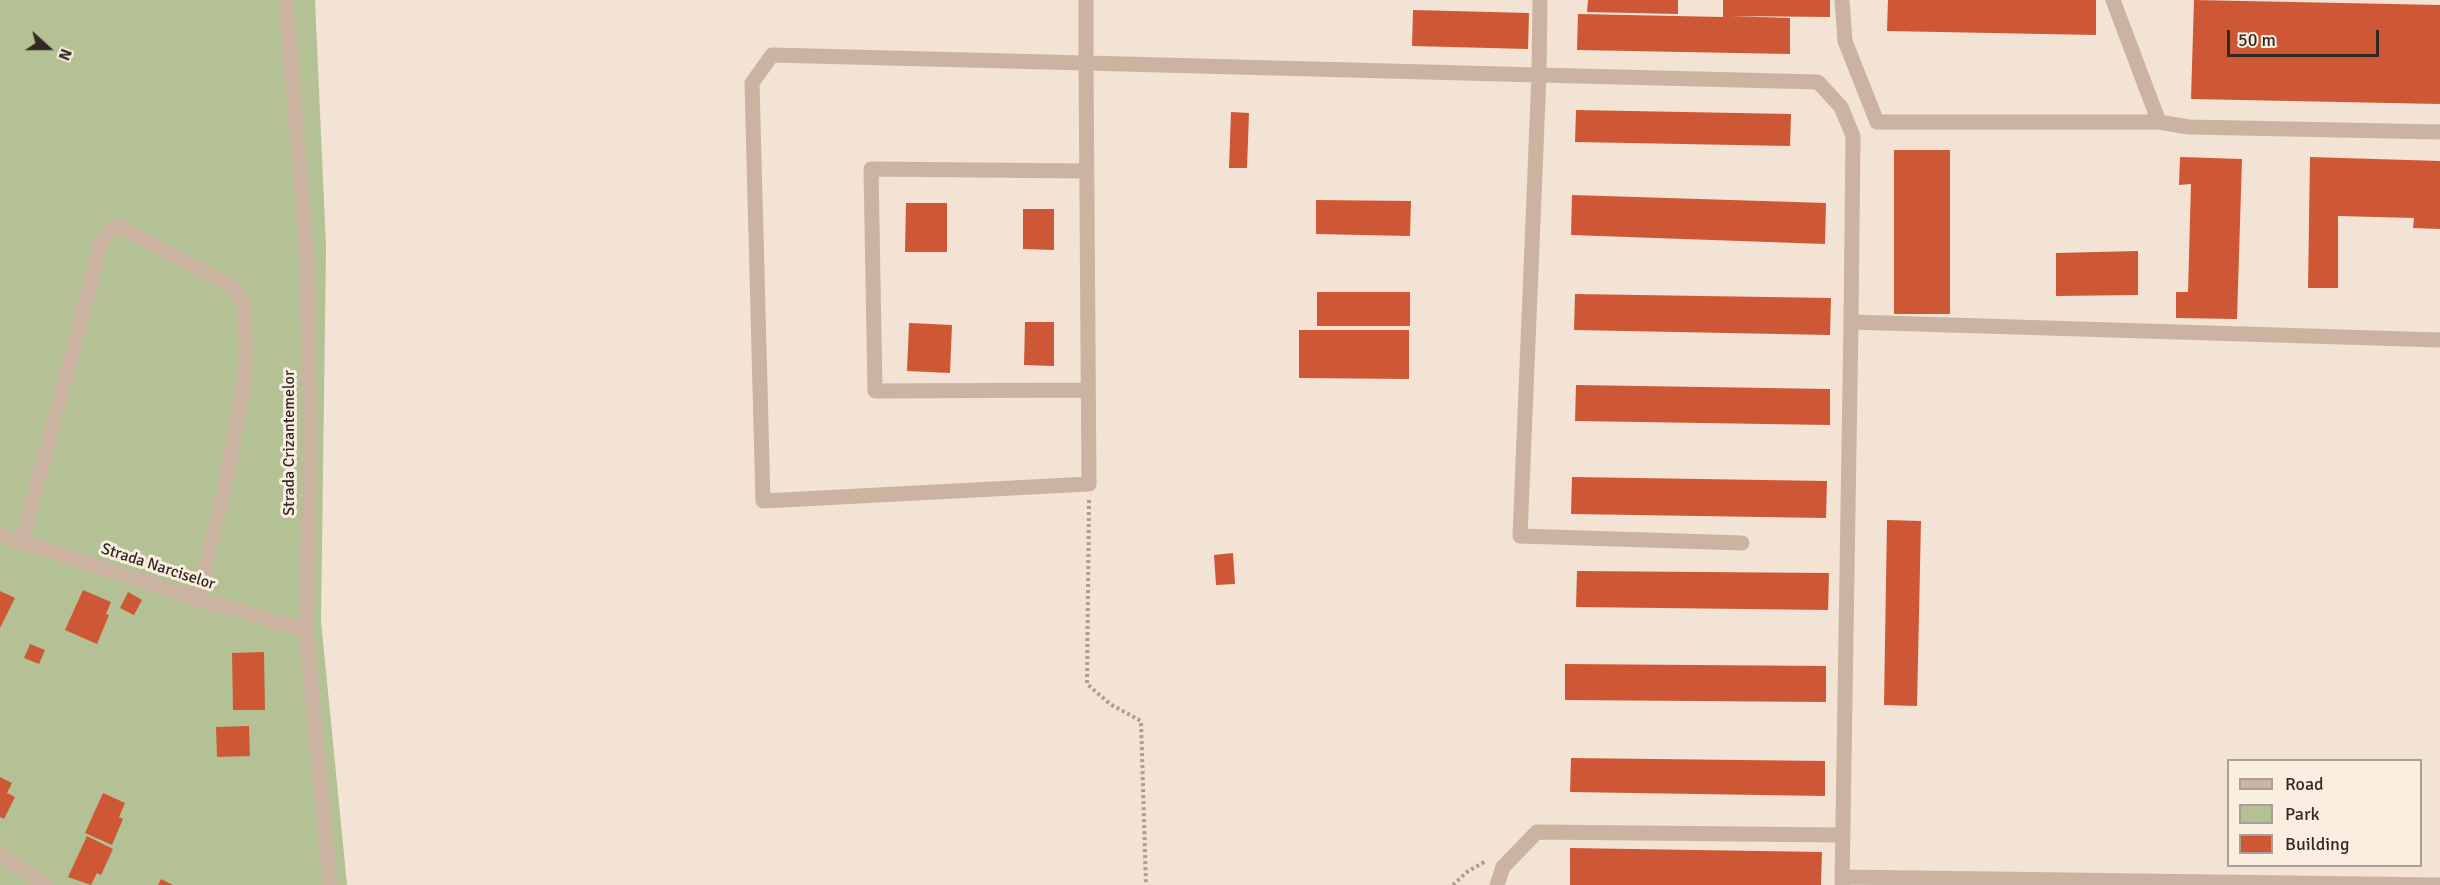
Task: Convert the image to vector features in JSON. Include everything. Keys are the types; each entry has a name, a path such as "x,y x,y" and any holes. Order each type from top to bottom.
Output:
{"street":[{"name":"Strada Crizantemelor","path":"286,0 307,258 310,443 306,630 330,885"},
{"path":"1086,0 1086,63 1088,390 1089,484 763,501 752,83 772,55 1086,63 1539,75 1818,82 1841,107 1853,136 1842,881 2440,885"},
{"path":"1540,0 1520,536 1742,543"},
{"path":"1842,0 1845,41 1876,122 2159,122 2189,127 2440,132"},
{"path":"2113,0 2159,122"},
{"path":"1087,171 871,169 875,391 1088,390"},
{"path":"22,542 101,243 111,229 120,227 233,287 244,303 246,352 244,383 224,492 197,599"},
{"path":"1851,322 2440,340"},
{"name":"Strada Narciselor","path":"0,535 197,599 306,630"},
{"path":"1497,885 1503,867 1537,832 1843,835"},
{"path":"0,854 45,885"}],"path":[{"path":"1089,484 1087,684 1110,704 1141,722 1146,885"}],"green space":[{"path":"0,0 315,0 326,247 321,621 347,885 0,885"}],"building":[{"path":"1588,0 1678,0 1678,14 1587,12"},
{"path":"1723,0 1830,0 1830,17 1730,16 1790,18 1790,54 1577,50 1578,14 1723,17"},
{"path":"1888,0 2096,0 2096,35 1887,31"},
{"path":"2194,0 2440,5 2440,104 2191,99"},
{"path":"1413,10 1529,13 1528,49 1412,46"},
{"path":"1576,110 1791,114 1790,146 1575,142"},
{"path":"1231,112 1249,113 1247,168 1229,168"},
{"path":"1894,150 1950,150 1950,314 1894,314"},
{"path":"2180,157 2242,159 2237,319 2176,318 2176,292 2188,292 2191,184 2179,185"},
{"path":"2310,157 2440,161 2440,229 2413,228 2414,218 2338,216 2338,288 2308,288"},
{"path":"1572,195 1826,203 1825,244 1571,235"},
{"path":"1316,200 1411,201 1410,236 1316,234"},
{"path":"906,203 947,203 947,252 905,252"},
{"path":"1023,209 1054,209 1054,250 1023,249"},
{"path":"2138,251 2138,295 2056,296 2056,253"},
{"path":"1317,292 1410,292 1410,326 1317,326"},
{"path":"1575,294 1831,298 1830,335 1574,330"},
{"path":"1025,322 1054,322 1054,366 1024,365"},
{"path":"909,323 952,325 950,373 907,371"},
{"path":"1299,330 1409,330 1409,379 1299,378"},
{"path":"1576,385 1830,389 1830,425 1575,421"},
{"path":"1572,477 1827,481 1826,518 1571,514"},
{"path":"1887,520 1921,521 1917,706 1884,705"},
{"path":"1233,553 1235,584 1216,585 1214,555"},
{"path":"1577,571 1829,573 1828,610 1576,607"},
{"path":"83,590 111,602 106,614 109,615 97,644 65,630"},
{"path":"0,591 15,598 0,628"},
{"path":"128,592 142,600 134,615 120,608"},
{"path":"30,644 45,650 39,664 24,658"},
{"path":"264,652 265,710 233,710 232,653"},
{"path":"1565,664 1826,666 1826,702 1565,700"},
{"path":"249,726 250,756 217,757 216,727"},
{"path":"1571,758 1825,761 1825,796 1570,792"},
{"path":"0,777 12,783 7,793 15,797 4,819 0,817"},
{"path":"103,793 125,803 119,817 123,819 112,845 85,833"},
{"path":"87,836 113,849 101,875 97,873 91,885 68,877"},
{"path":"1570,848 1822,852 1821,885 1570,885"},
{"path":"161,879 173,885 158,885"}]}
